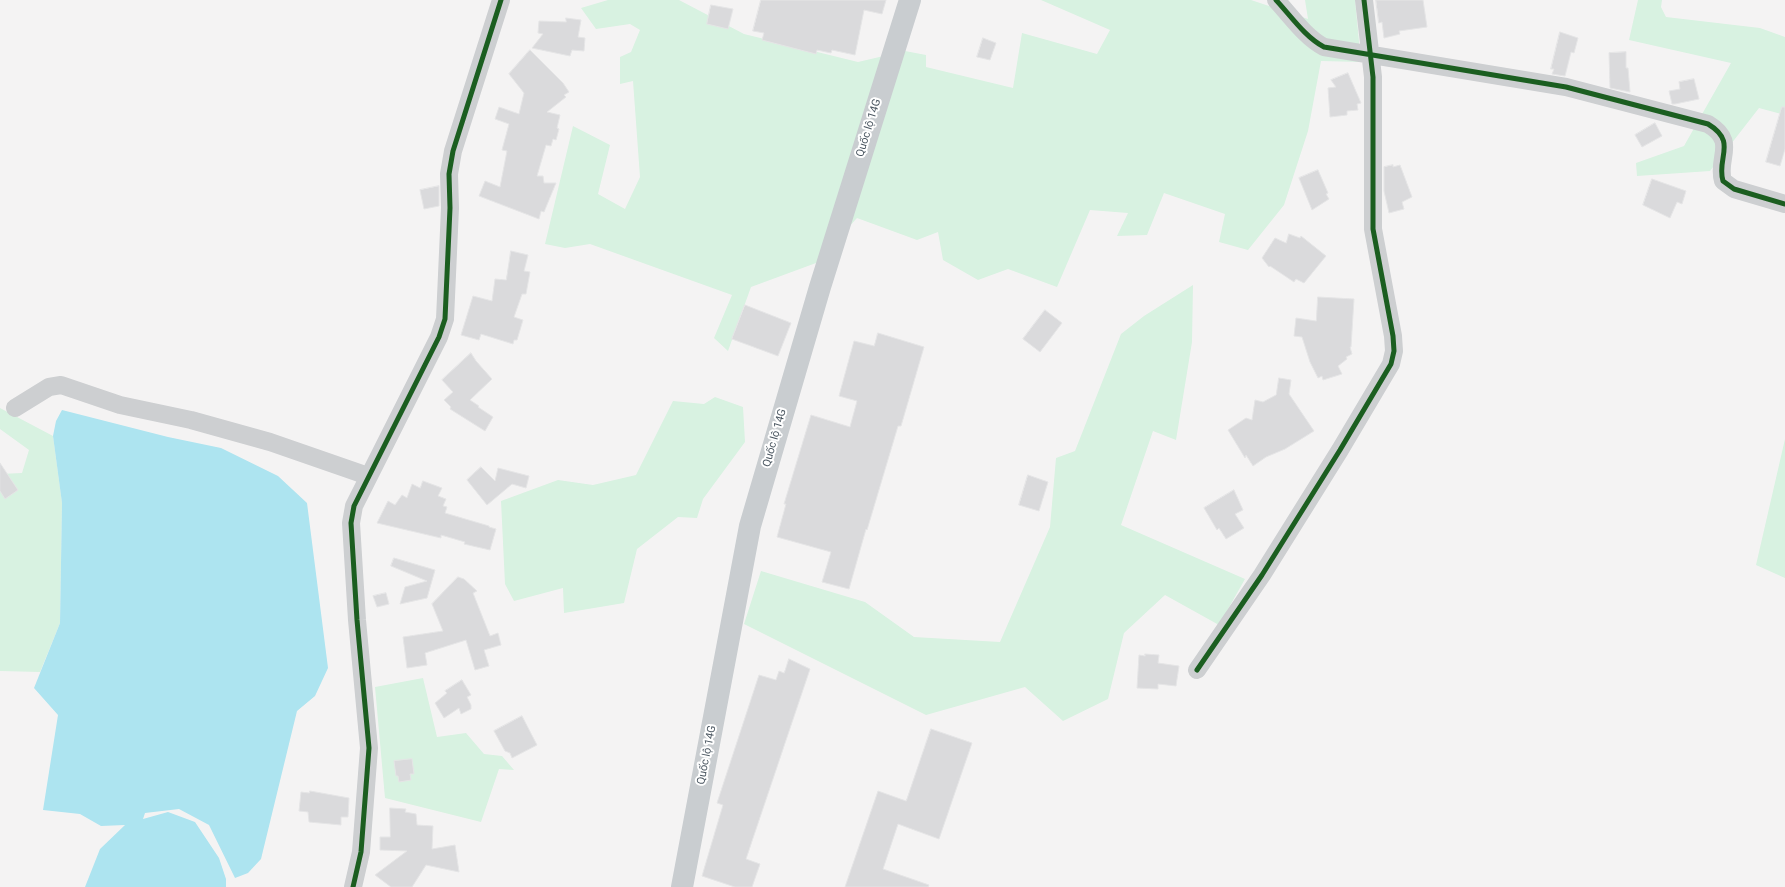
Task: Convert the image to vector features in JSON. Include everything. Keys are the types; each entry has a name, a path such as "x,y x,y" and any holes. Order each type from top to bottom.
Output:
{"main road":[{"name":"Quốc lộ 14G","path":"682,887 750,526 820,287 910,0"}],"street":[{"path":"353,887 361,852 369,748 357,620 351,524 354,506 439,337 445,319 450,208 449,174 453,151 501,0"},
{"path":"1276,0 1317,44 1324,48 1566,87 1708,124 1720,134 1724,141 1724,181 1734,188 1785,204"},
{"path":"1197,670 1262,575 1340,450 1391,364 1394,351 1393,336 1373,229 1373,77 1364,0"},
{"path":"15,408 49,387 61,385 120,405 191,420 270,442 368,476"}],"green space":[{"path":"608,0 679,0 744,34 858,62 905,51 926,55 926,67 1013,88 1022,33 1097,54 1110,30 1041,0 1251,0 1308,19 1305,0 1355,0 1361,62 1321,61 1308,131 1284,205 1248,250 1219,242 1225,214 1164,193 1147,235 1117,236 1128,213 1090,210 1057,287 1008,269 978,280 943,260 938,232 917,240 857,218 816,263 751,287 728,351 714,338 732,295 590,244 565,248 545,244 573,126 610,145 598,194 625,209 640,177 633,81 620,84 620,57 631,52 640,30 630,24 596,29 581,8"},
{"path":"1638,0 1662,0 1661,7 1666,17 1760,28 1785,37 1785,115 1759,108 1710,171 1637,176 1636,163 1684,146 1731,63 1629,40"},
{"path":"1193,285 1192,342 1176,440 1153,431 1121,525 1245,579 1219,625 1165,595 1124,633 1108,699 1063,721 1025,687 926,715 744,624 761,571 865,602 914,637 1000,642 1050,527 1056,458 1075,451 1121,334 1144,316"},
{"path":"715,397 743,407 745,442 703,499 697,518 678,517 637,549 624,603 564,613 563,588 514,601 505,584 501,501 558,480 593,485 636,475 673,401 704,404"},
{"path":"0,408 53,436 62,503 60,623 40,672 0,671 0,474 22,473 29,450 0,429"},
{"path":"1785,439 1785,578 1756,565"},
{"path":"423,678 437,737 466,733 484,754 502,756 514,770 499,769 481,822 385,798 375,687"}],"water":[{"path":"62,410 168,437 221,448 278,476 307,503 328,668 315,696 297,711 261,859 248,873 235,878 209,825 179,809 145,813 143,819 168,812 195,822 219,858 226,879 226,887 85,887 100,849 125,825 101,826 80,814 43,810 58,715 34,688 60,623 62,503 53,436 56,421"}],"building":[{"path":"761,0 886,0 882,14 864,10 855,55 832,50 831,53 817,50 816,54 762,40 764,33 753,31"},
{"path":"1376,0 1423,0 1427,27 1399,31 1400,34 1384,38 1382,22 1379,23"},
{"path":"711,5 733,9 728,29 707,24"},
{"path":"566,18 581,20 578,37 585,38 584,51 572,50 570,56 532,48 543,34 538,33 539,21 566,22"},
{"path":"1560,32 1578,38 1574,53 1571,52 1565,76 1552,74 1554,69 1551,69"},
{"path":"983,38 996,43 990,60 977,57"},
{"path":"530,50 563,83 569,92 564,95 566,97 547,112 560,115 557,128 559,129 556,140 553,139 551,146 546,145 537,176 543,176 544,183 556,183 544,212 541,211 539,219 479,196 485,181 500,187 507,151 502,150 509,124 495,119 499,107 519,114 524,93 509,74"},
{"path":"1626,52 1626,68 1628,68 1630,92 1610,88 1609,53"},
{"path":"1348,73 1361,103 1357,104 1358,110 1347,111 1347,115 1330,117 1328,88 1336,87 1331,80"},
{"path":"1694,79 1699,99 1672,104 1669,91 1680,89 1679,82"},
{"path":"1782,107 1785,107 1785,149 1780,166 1766,162"},
{"path":"1655,123 1662,136 1642,147 1635,135"},
{"path":"1393,165 1393,167 1400,165 1412,197 1402,202 1404,209 1389,213 1384,191 1384,167"},
{"path":"1318,170 1329,199 1312,210 1299,178"},
{"path":"1652,179 1686,191 1682,204 1677,202 1670,218 1643,205"},
{"path":"439,186 439,206 424,209 420,190"},
{"path":"1289,234 1300,238 1301,236 1326,256 1304,283 1296,279 1294,282 1270,266 1269,267 1262,258 1275,238 1286,243"},
{"path":"511,251 528,255 524,271 530,272 526,294 522,294 514,317 523,320 517,340 514,340 513,344 481,334 479,340 461,335 473,296 492,301 495,279 506,280"},
{"path":"1318,297 1354,299 1350,347 1352,354 1346,357 1347,359 1338,366 1342,374 1323,380 1322,376 1318,378 1310,362 1302,337 1294,336 1296,318 1316,321"},
{"path":"745,305 791,323 778,356 732,339"},
{"path":"1045,310 1062,323 1040,352 1023,339"},
{"path":"878,333 924,347 901,426 898,426 867,530 866,529 849,589 822,582 831,552 777,537 786,504 784,504 811,415 850,427 857,401 839,396 854,341 874,346"},
{"path":"471,353 492,379 470,400 493,417 485,431 450,409 451,407 444,400 453,392 442,380"},
{"path":"1279,378 1291,380 1289,394 1314,431 1285,449 1266,457 1253,466 1246,455 1245,458 1228,430 1246,418 1252,420 1255,400 1263,402 1276,395"},
{"path":"0,463 18,490 5,499 0,491"},
{"path":"481,467 495,481 498,468 529,476 526,488 512,484 487,505 467,480"},
{"path":"1028,475 1048,482 1039,511 1019,505"},
{"path":"423,481 442,488 438,496 446,499 443,506 447,507 445,513 496,529 490,550 464,544 465,542 441,535 441,538 377,523 388,501 395,505 402,495 407,498 412,484 420,488"},
{"path":"1234,490 1243,510 1235,514 1244,528 1226,539 1219,528 1217,530 1204,508"},
{"path":"394,558 435,570 427,598 400,604 405,587 427,581 391,566"},
{"path":"458,577 464,579 477,591 473,593 490,636 498,633 501,645 484,650 489,666 475,670 466,640 425,653 427,665 407,668 403,637 443,631 432,604"},
{"path":"386,593 389,604 377,607 373,596"},
{"path":"1145,654 1159,655 1158,663 1179,666 1176,686 1158,684 1158,689 1137,688 1139,655 1145,656"},
{"path":"789,659 810,669 746,859 760,864 752,887 735,887 702,876 723,805 717,803 759,675 776,680 779,671 784,673"},
{"path":"462,680 471,695 467,697 471,705 471,709 461,714 459,708 444,718 435,703 447,693 445,691"},
{"path":"522,716 537,745 512,758 510,753 505,751 494,731"},
{"path":"931,729 972,743 939,839 898,824 883,869 929,885 928,887 845,887 878,791 906,801"},
{"path":"412,759 414,774 410,774 411,780 399,782 398,776 396,776 394,761"},
{"path":"310,791 349,798 348,817 341,817 341,825 309,822 308,812 299,811 301,792 309,793"},
{"path":"390,808 406,809 405,812 416,814 417,825 433,826 432,849 455,845 459,872 426,865 412,887 391,887 375,875 407,851 380,850 380,837 390,837"}],"cycle path":[{"path":"353,887 361,852 369,748 357,620 351,523 354,506 439,337 445,319 450,208 449,174 453,151 501,0"},
{"path":"1276,0 1304,32 1324,47 1566,87 1708,124 1722,137 1724,144 1722,165 1723,181 1734,189 1785,204"},
{"path":"1197,670 1262,575 1340,450 1391,364 1394,351 1393,336 1373,229 1373,77 1364,0"}]}
